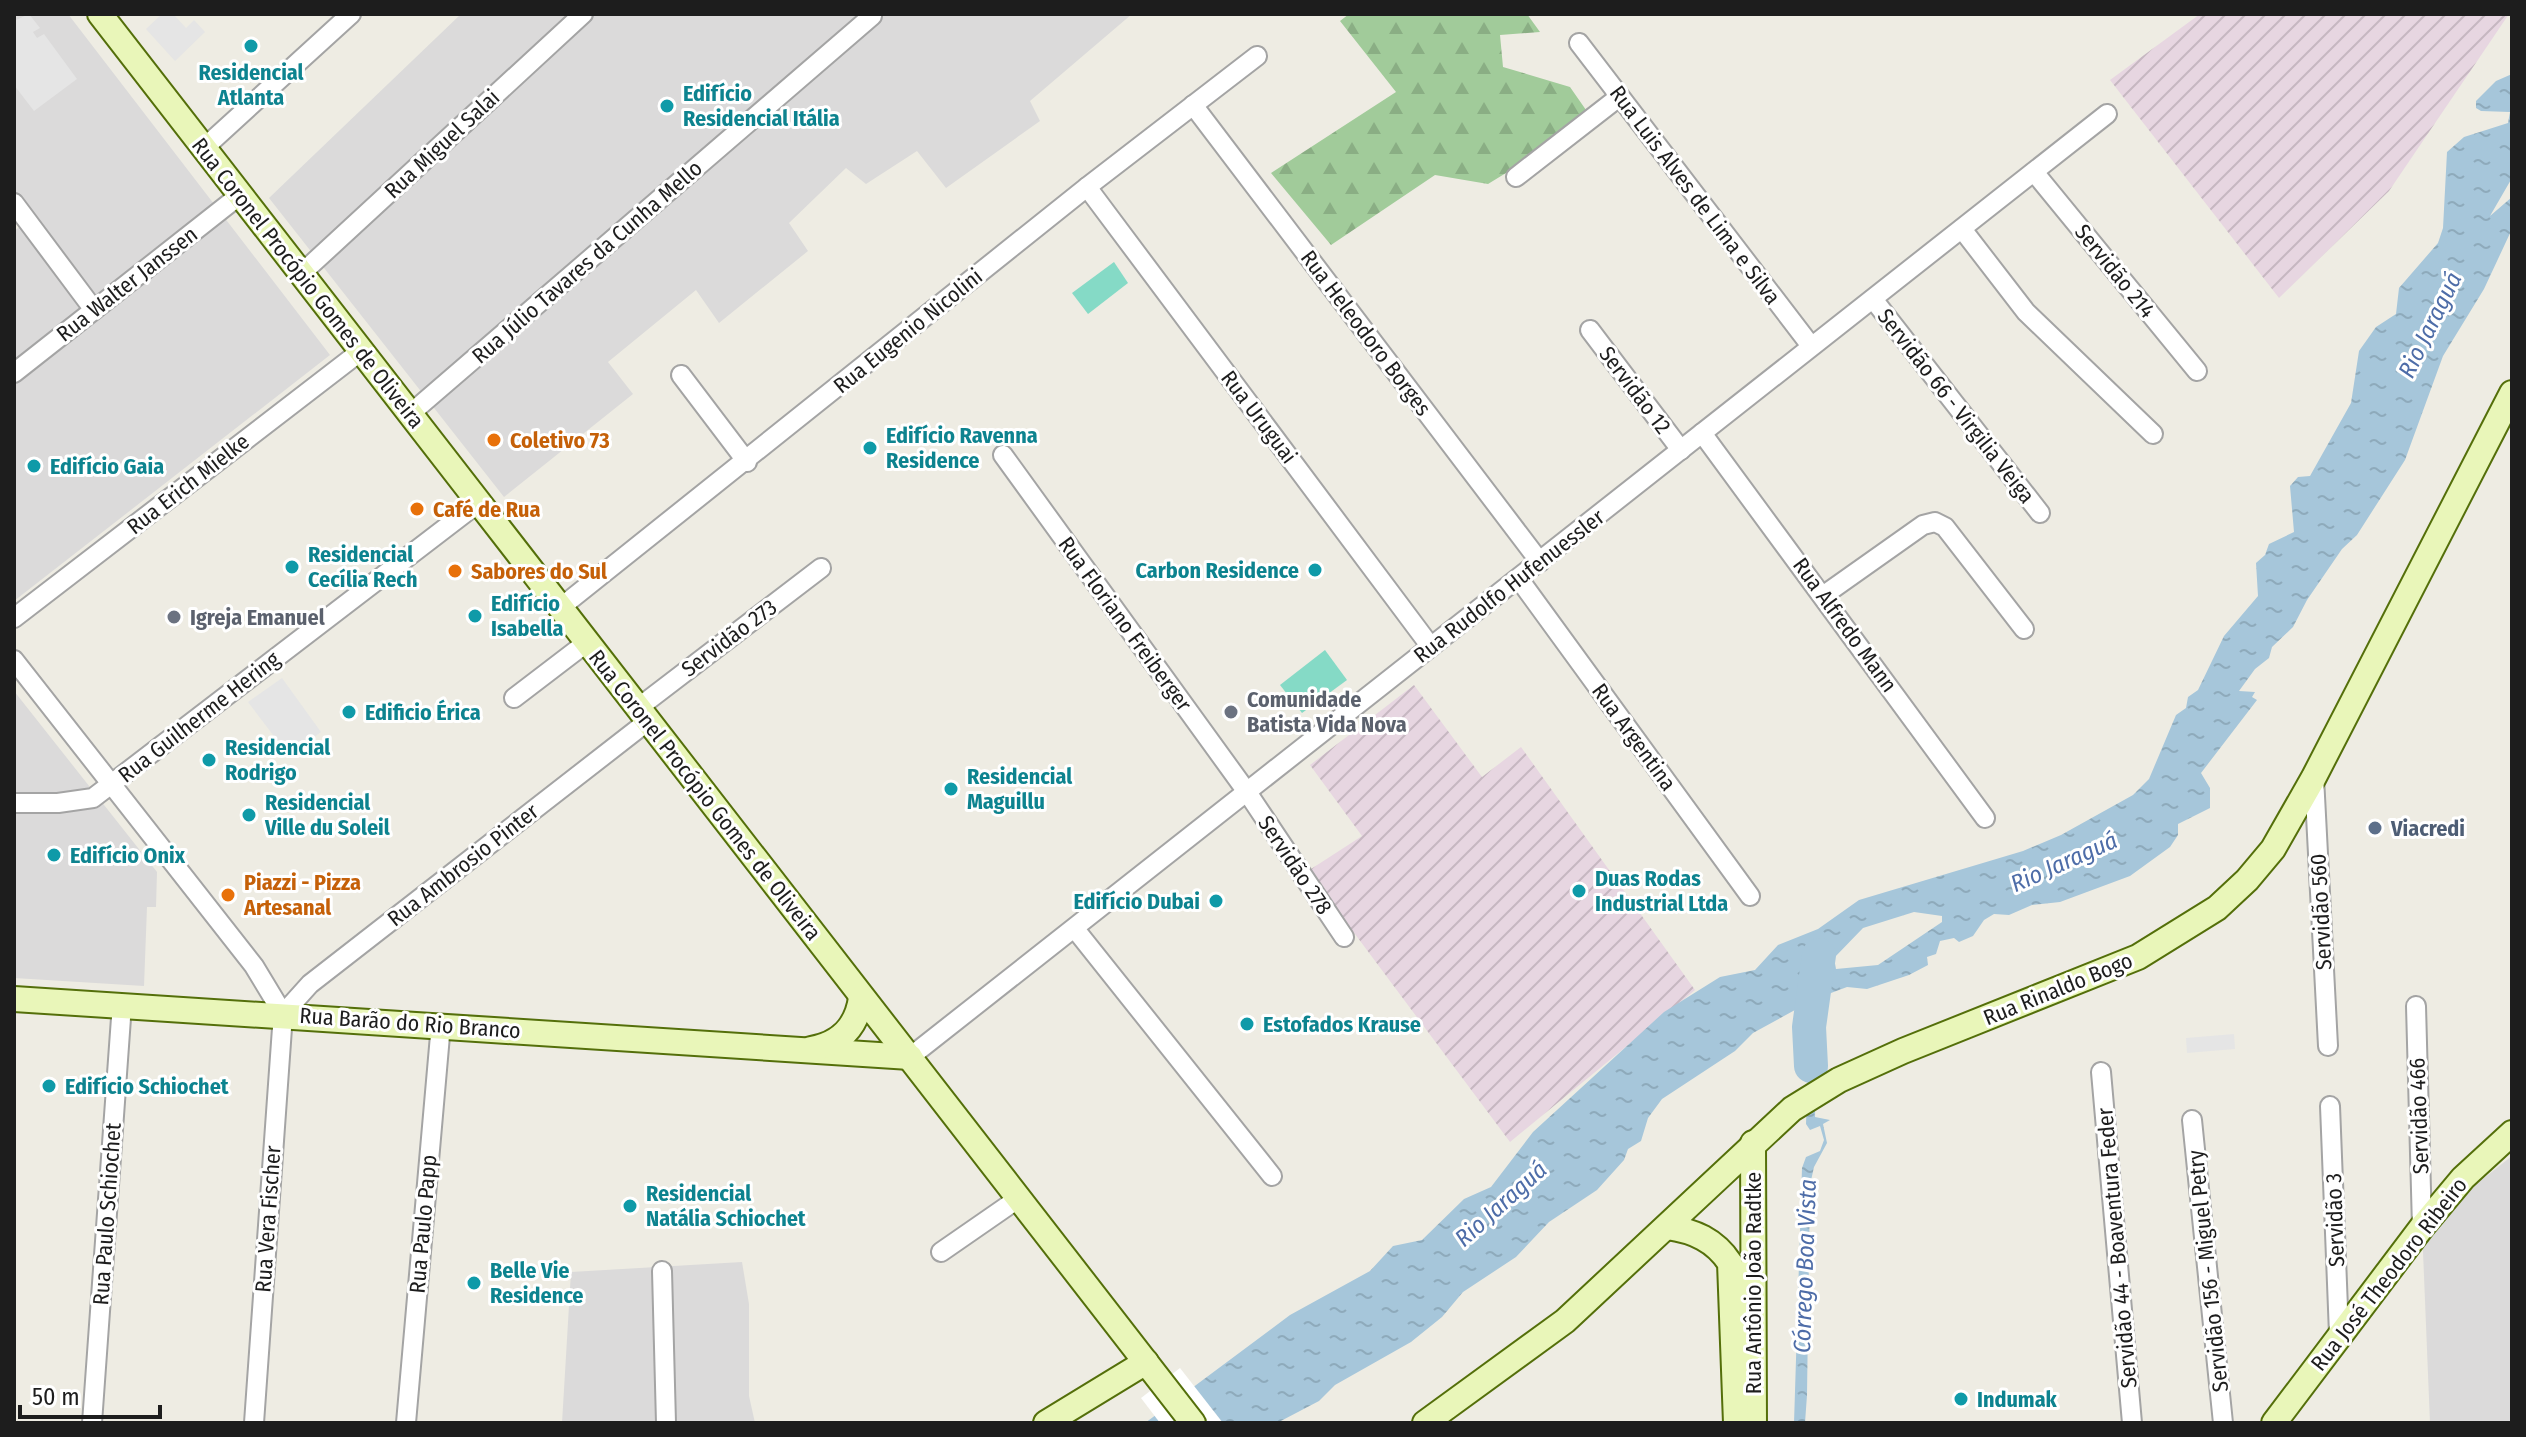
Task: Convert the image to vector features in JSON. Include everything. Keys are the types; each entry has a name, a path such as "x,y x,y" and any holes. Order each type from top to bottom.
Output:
{"main road":[{"name":"Rua Coronel Procópio Gomes de Oliveira","path":"100,14 1193,1423"},
{"name":"Rua Rinaldo Bogo","path":"1425,1423 1565,1321 1792,1109 1839,1080 2138,957 2217,908 2247,880 2273,849 2314,777 2512,393"},
{"name":"Rua Barão do Rio Branco","path":"805,1050 823,1047 846,1034 856,1019 861,998"},
{"name":"Rua Barão do Rio Branco","path":"14,999 441,1024 910,1057"},
{"name":"Rua José Theodoro Ribeiro","path":"2274,1423 2422,1227 2463,1178 2512,1133"},
{"name":"Rua Antônio João Radtke","path":"1753,1143 1754,1423"},
{"name":"Rua Antônio João Radtke","path":"1667,1227 1702,1236 1722,1251 1730,1263 1734,1275 1736,1423"},
{"path":"1046,1423 1146,1362"}],"street":[{"path":"204,148 351,14"},
{"name":"Rua Miguel Salai","path":"301,274 583,14"},
{"name":"Rua Júlio Tavares da Cunha Mello","path":"410,414 872,16"},
{"name":"Rua Luis Alves de Lima e Silva","path":"1579,43 1811,346"},
{"name":"Rua Eugenio Nicolini","path":"560,608 747,462 1087,187 1257,56"},
{"path":"1516,177 1619,97"},
{"name":"Rua Heleodoro Borges","path":"1193,105 1540,562"},
{"name":"Rua Rudolfo Hufenuessler","path":"910,1057 2107,114"},
{"name":"Servidão 214","path":"2034,172 2197,371"},
{"name":"Rua Uruguai","path":"1087,187 1431,647"},
{"name":"Rua Walter Janssen","path":"14,373 240,195"},
{"path":"14,203 94,310"},
{"path":"1962,229 2026,312 2153,434"},
{"name":"Servidão 66 - Virgilia Veiga","path":"1873,299 2040,513"},
{"name":"Servidão 12","path":"1590,330 1681,450"},
{"name":"Rua Erich Mielke","path":"14,618 361,351"},
{"path":"681,375 747,462"},
{"name":"Rua Alfredo Mann","path":"1702,433 1985,818"},
{"name":"Rua Floriano Freiberger","path":"1003,455 1247,792"},
{"name":"Rua Guilherme Hering","path":"14,803 78,802 93,798 478,503"},
{"path":"1824,595 1923,525 1935,522 1945,527 2024,629"},
{"name":"Servidão 273","path":"643,715 821,568"},
{"name":"Rua Argentina","path":"1519,579 1750,896"},
{"path":"514,698 586,643"},
{"path":"14,660 254,966 283,1014"},
{"name":"Rua Ambrosio Pinter","path":"283,1014 310,984 643,715"},
{"name":"Servidão 560","path":"2314,777 2328,1046"},
{"name":"Servidão 278","path":"1247,792 1344,937"},
{"path":"1075,929 1272,1176"},
{"name":"Rua Paulo Schiochet","path":"92,1423 122,1004"},
{"name":"Servidão 466","path":"2416,1006 2422,1227"},
{"name":"Rua Vera Fischer","path":"254,1423 283,1014"},
{"name":"Rua Paulo Papp","path":"406,1423 441,1024"},
{"name":"Servidão 44 - Boaventura Feder","path":"2101,1072 2132,1423"},
{"name":"Servidão 3","path":"2330,1106 2339,1334"},
{"name":"Servidão 156 - Miguel Petry","path":"2192,1120 2223,1423"},
{"path":"941,1252 1019,1198"},
{"path":"662,1271 666,1423"}],"shaded area":[{"path":"29,14 40,28 33,32 37,38 44,34 77,79 34,111 14,85 14,21"},
{"path":"68,14 330,355 14,601 14,231 32,218 14,198 14,16"},
{"path":"162,14 173,14 186,28 194,20 205,32 175,61 146,29"},
{"path":"461,14 1132,14 1030,101 1040,121 946,188 917,151 866,184 846,168 789,223 808,251 719,323 696,290 608,362 633,394 504,497 269,198"},
{"path":"2200,14 2509,14 2389,191 2279,298 2110,80"},
{"path":"1114,262 1128,283 1088,314 1072,293"},
{"path":"1325,650 1347,680 1302,713 1280,685"},
{"path":"282,678 321,732 289,756 248,702"},
{"path":"1414,685 1482,777 1521,747 1695,990 1510,1142 1308,871 1362,836 1310,765"},
{"path":"14,691 157,872 156,907 147,907 144,986 14,978"},
{"path":"2234,1034 2235,1049 2187,1053 2186,1038"},
{"path":"2512,1156 2512,1423 2430,1423 2422,1227"},
{"path":"742,1262 749,1304 749,1396 755,1423 562,1423 571,1272"}],"green space":[{"path":"1349,14 1527,14 1540,32 1500,35 1503,67 1570,87 1593,120 1488,184 1435,175 1331,245 1271,173 1396,92 1340,21"}],"water":[{"name":"Rio Jaraguá","path":"2512,74 2512,178 2490,216 2512,197 2512,229 2484,289 2443,356 2405,460 2357,535 2342,549 2307,600 2293,627 2272,647 2269,658 2255,669 2239,691 2255,692 2252,697 2257,700 2201,773 2210,788 2210,808 2178,824 2178,835 2170,847 2130,876 2060,902 2032,905 2009,915 1994,914 1984,920 1973,936 1959,942 1954,938 1940,941 1936,954 1927,957 1928,965 1909,975 1867,989 1847,987 1815,999 1753,1033 1735,1051 1662,1099 1648,1118 1641,1141 1628,1149 1624,1160 1597,1190 1549,1222 1516,1257 1463,1292 1442,1317 1411,1342 1335,1385 1319,1401 1277,1423 1145,1423 1290,1315 1370,1271 1393,1246 1422,1240 1464,1199 1491,1187 1533,1132 1664,1012 1720,977 1755,970 1778,945 1818,929 1859,900 2023,851 2061,835 2133,795 2149,779 2176,715 2186,708 2188,697 2198,690 2224,636 2258,596 2256,563 2265,555 2269,544 2294,532 2290,486 2298,477 2310,476 2351,403 2359,351 2376,327 2396,314 2399,288 2438,243 2443,228 2447,152 2464,137 2508,123 2510,112 2476,108 2476,101 2496,81","holes":["1914,912 1942,916 1942,922 1878,965 1836,969 1834,958 1863,928"]},
{"path":"1816,1063 1815,1117 1830,1120 1823,1124 1827,1143 1814,1167 1810,1185 1807,1395 1805,1423 1794,1423 1802,1168 1806,1157 1820,1151 1824,1140 1820,1126 1810,1130 1806,1124 1808,1067"}],"pier":[{"path":"1180,1368 1223,1423 1160,1423 1141,1398"}],"waterway":[{"name":"Córrego Boa Vista","path":"1811,1066 1809,1027 1819,955"}],"place":[{"name":"Residencial Atlanta","path":"251,46"},
{"name":"Edifício Residencial Itália","path":"667,106"},
{"name":"Coletivo 73","path":"494,440"},
{"name":"Edifício Ravenna Residence","path":"870,448"},
{"name":"Edifício Gaia","path":"34,466"},
{"name":"Café de Rua","path":"417,509"},
{"name":"Residencial Cecília Rech","path":"292,567"},
{"name":"Carbon Residence","path":"1315,570"},
{"name":"Sabores do Sul","path":"455,571"},
{"name":"Edifício Isabella","path":"475,616"},
{"name":"Igreja Emanuel","path":"174,617"},
{"name":"Edificio Érica","path":"349,712"},
{"name":"Comunidade Batista Vida Nova","path":"1231,712"},
{"name":"Residencial Rodrigo","path":"209,760"},
{"name":"Residencial Maguillu","path":"951,789"},
{"name":"Residencial Ville du Soleil","path":"249,815"},
{"name":"Viacredi","path":"2375,828"},
{"name":"Edifício Onix","path":"54,855"},
{"name":"Duas Rodas Industrial Ltda","path":"1579,891"},
{"name":"Piazzi - Pizza Artesanal","path":"228,895"},
{"name":"Edifício Dubai","path":"1216,901"},
{"name":"Estofados Krause","path":"1247,1024"},
{"name":"Edifício Schiochet","path":"49,1086"},
{"name":"Residencial Natália Schiochet","path":"630,1206"},
{"name":"Belle Vie Residence","path":"474,1283"},
{"name":"Indumak","path":"1961,1399"}]}
